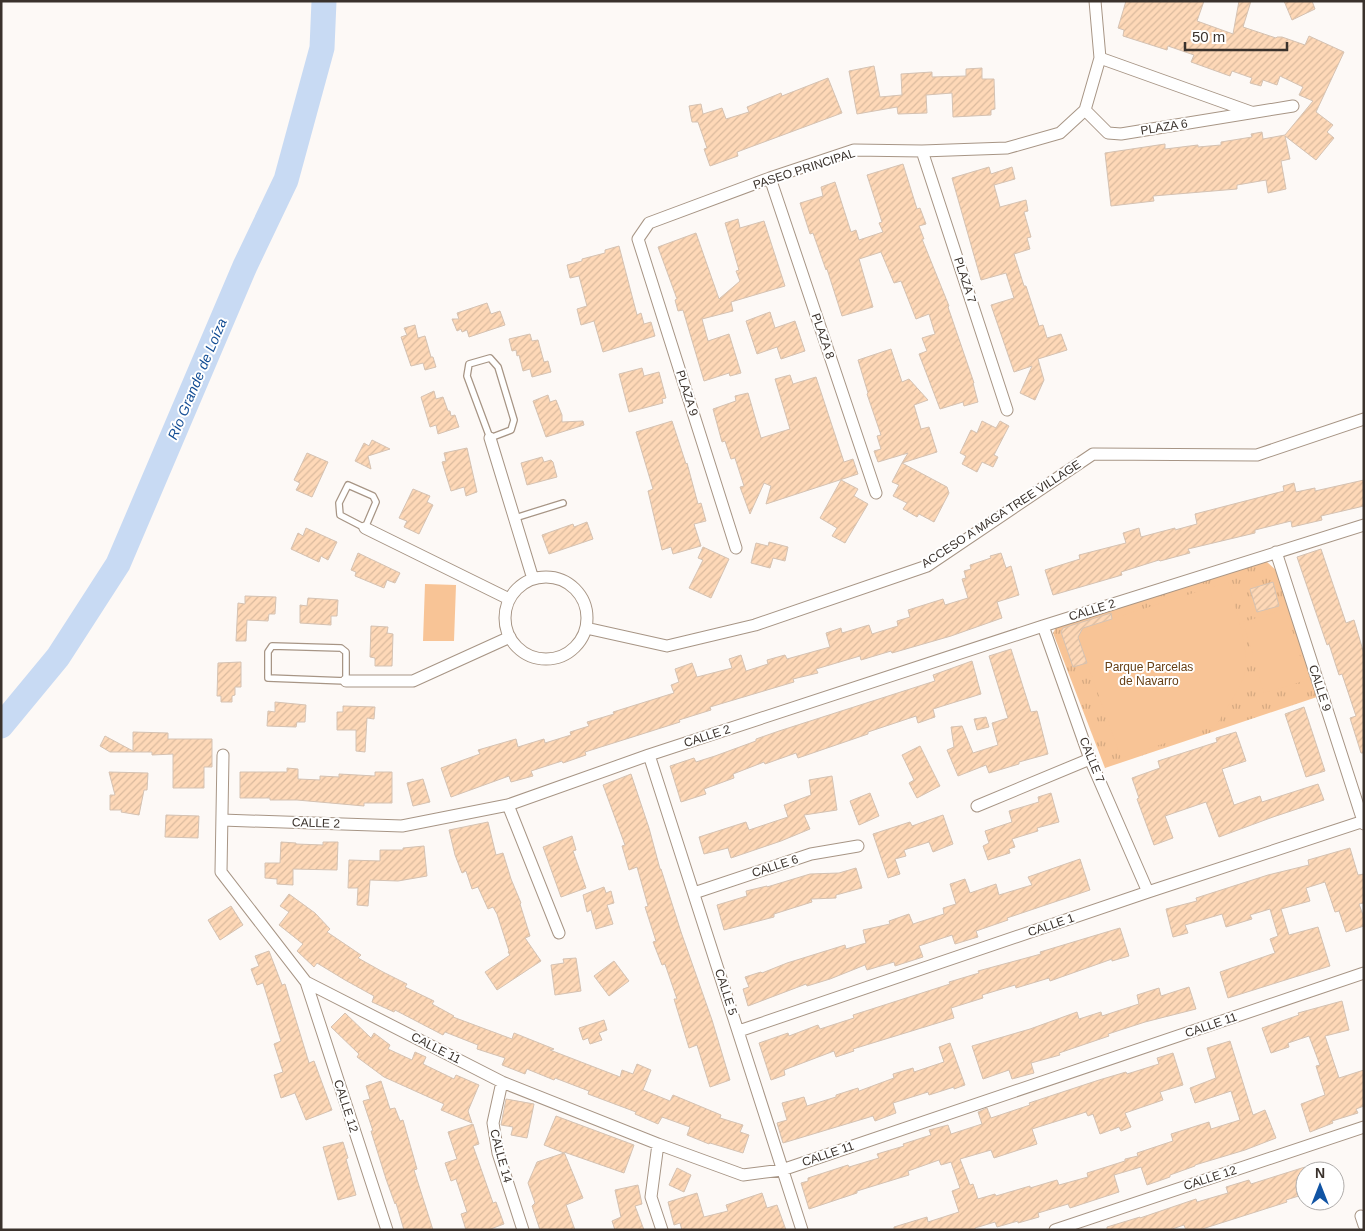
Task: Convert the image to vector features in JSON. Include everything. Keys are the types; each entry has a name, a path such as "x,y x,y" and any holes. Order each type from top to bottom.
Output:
{"street":[{"path":"1085,110 1100,58 1095,1"},
{"name":"PLAZA 6","path":"1100,58 1253,113"},
{"name":"PLAZA 6","path":"1085,110 1108,133 1121,134 1293,106"},
{"name":"PASEO PRINCIPAL","path":"638,239 649,223 770,178 854,150 1007,148 1060,133 1085,110"},
{"name":"PLAZA 7","path":"922,150 1006,410"},
{"name":"PLAZA 8","path":"770,178 876,493"},
{"name":"PLAZA 9","path":"638,239 736,548"},
{"name":"ACCESO A MAGA TREE VILLAGE","path":"586,628 667,646 755,625 927,566 1093,454 1257,455 1364,419"},
{"path":"490,438 533,579"},
{"name":"CALLE 2","path":"222,820 402,826 508,806 649,755 1043,626 1364,525"},
{"path":"365,528 509,599"},
{"name":"CALLE 9","path":"1276,552 1363,822"},
{"path":"545,577 558,579 574,588 584,603 587,616 586,628 580,640 570,651 557,657 544,658 530,655 518,648 510,637 505,625 505,612 509,599 515,590 533,579 545,577"},
{"name":"CALLE 7","path":"1043,626 1090,759 1148,892"},
{"path":"346,681 413,681 510,637"},
{"path":"223,755 221,872 306,982"},
{"name":"CALLE 5","path":"649,755 802,1230"},
{"path":"977,806 1090,759"},
{"path":"508,806 559,933"},
{"name":"CALLE 1","path":"739,1031 1148,892 1363,822"},
{"name":"CALLE 6","path":"694,893 812,854 858,846"},
{"name":"CALLE 11","path":"306,982 502,1082 742,1175 782,1170 1364,973"},
{"name":"CALLE 12","path":"306,982 387,1230"},
{"name":"CALLE 14","path":"502,1082 493,1124 498,1153 523,1230"},
{"name":"CALLE 12","path":"1056,1230 1364,1127"},
{"path":"658,1144 651,1197 662,1230"}],"lane":[{"path":"490,358 498,367 514,420 512,430 490,438 467,376 469,364 490,358"},
{"path":"348,485 373,496 376,502 365,528 340,515 339,503 348,485"},
{"path":"515,518 563,503"},
{"path":"272,646 341,648 346,652 346,681 268,678 268,652 272,646"}],"green space":[{"name":"Parque Parcelas de Navarro","path":"1259,561 1267,562 1277,571 1317,697 1105,768 1053,633 1058,624"},
{"path":"1228,582 1246,655 1244,676 1231,702 1216,726 1121,758 1078,637 1083,628"},
{"path":"425,584 456,585 454,641 423,641"},
{"path":"1286,609 1307,680 1264,693 1243,622"}],"building":[{"path":"1126,1 1204,1 1197,21 1233,34 1239,1 1251,1 1243,27 1305,45 1309,36 1344,52 1316,112 1333,125 1327,132 1334,138 1316,160 1285,136 1290,159 1281,161 1286,189 1268,193 1266,180 1237,185 1237,189 1153,196 1154,201 1111,206 1105,153 1165,144 1165,149 1198,145 1198,147 1221,145 1221,142 1252,137 1251,134 1262,132 1263,139 1285,135 1313,101 1299,95 1303,87 1280,76 1277,85 1263,80 1261,86 1250,83 1252,78 1232,71 1230,76 1191,62 1194,55 1168,46 1167,50 1123,36 1124,30 1118,28"},
{"path":"1284,1 1312,1 1315,9 1292,20"},
{"path":"874,66 880,97 902,95 901,74 932,72 932,77 966,76 966,69 982,68 982,79 994,79 995,109 991,110 991,115 953,117 952,93 926,95 927,113 898,114 897,107 857,114 849,71"},
{"path":"828,78 842,113 737,152 738,156 710,166 704,149 707,148 698,122 692,122 689,106 701,104 703,114 722,108 726,119 749,112 747,107 781,93 782,96"},
{"path":"903,164 917,209 920,208 926,224 919,226 924,239 922,239 949,306 974,383 978,402 964,406 963,402 940,409 919,354 927,351 922,338 935,334 929,314 916,319 901,281 894,283 881,252 859,259 873,307 842,316 827,269 813,233 810,234 800,203 823,196 821,187 835,182 851,232 856,230 859,240 883,232 879,223 882,222 867,175"},
{"path":"989,167 991,174 1012,167 1015,179 994,185 1000,207 1026,200 1028,211 1024,212 1031,237 1027,238 1030,249 1014,254 1039,326 1043,325 1047,338 1061,334 1067,350 1038,359 1044,380 1035,400 1020,393 1032,366 1014,372 991,305 1014,298 1006,273 981,280 952,178"},
{"path":"738,219 740,228 764,221 785,286 731,302 733,311 702,319 708,341 729,334 741,373 730,376 729,373 704,381 683,310 678,311 675,300 677,299 658,247 696,233 719,299 740,281 736,271 739,270 725,223"},
{"path":"619,246 637,315 641,313 644,324 651,322 655,336 603,352 594,321 581,325 577,309 587,306 579,276 570,278 567,265 605,253 605,250"},
{"path":"487,303 491,314 500,311 505,325 469,337 467,330 462,332 461,329 457,331 452,319 459,319 457,313"},
{"path":"770,312 775,328 795,321 805,351 781,359 777,347 757,354 746,321"},
{"path":"415,325 418,338 425,336 436,367 425,370 423,363 411,366 401,337 407,335 404,328"},
{"path":"530,334 532,341 538,340 544,362 548,361 551,372 532,377 530,369 523,371 519,355 517,356 516,350 512,351 509,339"},
{"path":"891,349 902,382 909,379 928,400 914,405 921,429 929,427 937,452 902,463 908,453 878,462 874,451 881,449 877,436 881,435 858,360"},
{"path":"642,368 644,376 659,372 666,398 662,399 663,403 629,412 619,374"},
{"path":"790,375 793,384 816,377 844,462 853,459 858,474 766,504 771,486 764,483 750,514 740,487 744,486 735,458 731,459 725,441 722,442 713,409 736,401 735,396 748,393 761,438 790,429 775,379"},
{"path":"434,391 436,399 443,397 448,411 450,411 451,416 455,415 459,427 438,434 436,425 430,427 421,397"},
{"path":"548,395 550,402 556,400 562,415 562,422 583,421 584,425 546,437 533,401"},
{"path":"672,421 687,463 698,504 701,503 706,521 694,524 701,546 673,554 671,547 662,550 648,491 653,489 636,432"},
{"path":"982,421 996,428 1000,421 1009,426 994,455 998,457 993,467 982,462 977,472 962,464 966,456 960,453 971,430 977,433"},
{"path":"372,440 390,449 368,456 371,469 355,461 364,443 369,446"},
{"path":"467,448 477,492 466,496 464,487 451,491 442,462 446,461 444,453"},
{"path":"307,453 328,462 312,497 296,490 300,483 294,480"},
{"path":"542,457 544,462 551,460 553,462 557,477 527,485 521,463"},
{"path":"902,463 947,487 949,493 934,522 919,514 917,517 903,509 907,503 893,496 899,485 892,482"},
{"path":"841,480 858,489 854,496 868,504 845,543 832,536 837,528 820,518"},
{"path":"1364,480 1364,506 1321,516 1322,520 1292,527 1291,521 1255,530 1255,533 1188,549 1190,553 1159,560 1121,572 1122,575 1053,595 1045,570 1080,559 1079,555 1126,543 1123,533 1139,528 1141,537 1197,524 1195,514 1284,491 1283,486 1294,483 1296,492 1315,488 1315,491"},
{"path":"413,489 430,496 427,502 433,505 419,534 404,527 407,521 399,518"},
{"path":"587,522 593,539 549,554 542,535 573,524 574,527"},
{"path":"306,528 337,542 328,560 321,556 319,562 291,549 298,533 303,536"},
{"path":"769,542 788,547 785,561 773,558 770,568 751,563 756,543 768,546"},
{"path":"703,547 729,559 711,598 689,588 703,560 698,558"},
{"path":"1321,549 1346,623 1354,620 1364,654 1364,753 1361,753 1350,718 1356,716 1342,674 1339,675 1329,644 1327,645 1297,557"},
{"path":"358,553 400,573 395,583 387,580 384,588 355,576 356,572 351,570"},
{"path":"1001,553 1006,568 1011,566 1019,595 997,602 1002,618 951,636 892,653 891,651 861,660 860,656 816,669 818,673 793,679 794,682 710,707 711,710 679,720 680,722 585,752 586,755 563,763 562,761 531,771 533,776 511,782 509,776 451,797 441,768 480,754 478,750 516,739 518,747 544,739 545,743 571,735 570,732 589,726 587,722 674,693 671,685 679,682 675,669 692,663 697,677 732,668 729,659 741,655 746,671 768,664 767,660 785,655 787,659 830,647 826,633 841,628 842,633 869,625 872,634 898,626 897,621 910,617 908,610 943,599 945,605 968,598 962,579 966,578 964,571 971,569 970,565"},
{"path":"1273,582 1279,606 1257,612 1250,589"},
{"path":"245,596 276,597 275,614 269,614 268,621 247,620 246,641 236,641 238,603 245,604"},
{"path":"308,598 338,600 337,616 331,616 331,625 300,623 300,605 307,606"},
{"path":"1111,613 1112,619 1083,628 1078,637 1087,663 1073,667 1061,632 1063,628"},
{"path":"371,626 388,627 387,633 393,634 392,666 375,666 375,658 370,657"},
{"path":"1011,649 1031,712 1037,711 1048,754 989,773 986,765 958,776 947,750 954,747 951,727 962,726 973,753 998,745 992,723 1008,718 989,656"},
{"path":"972,661 981,694 933,709 935,717 918,723 916,716 798,758 796,753 765,764 764,762 733,774 734,778 704,789 706,794 681,802 670,766 694,758 696,762 715,756 779,731 935,681 933,675"},
{"path":"241,662 241,687 235,687 235,695 232,696 232,702 221,702 221,696 217,696 218,663"},
{"path":"275,702 306,705 305,722 297,722 296,727 267,726 268,711 275,712"},
{"path":"343,706 375,707 374,719 367,718 365,752 356,751 356,730 337,730 337,712 343,712"},
{"path":"1304,707 1325,771 1306,777 1285,714"},
{"path":"986,717 989,727 977,730 974,719"},
{"path":"133,732 168,733 168,739 212,739 212,767 204,767 204,788 173,788 173,754 152,755 152,752 110,752 100,746 105,736 133,751"},
{"path":"1236,732 1246,761 1222,769 1234,805 1260,796 1262,802 1318,784 1324,800 1219,837 1206,802 1165,816 1173,838 1154,845 1137,799 1139,798 1132,778 1160,768 1158,761 1217,742 1216,738"},
{"path":"920,746 940,786 917,798 909,783 914,780 902,755"},
{"path":"287,768 298,769 298,779 320,780 320,776 339,777 339,774 375,776 375,772 392,772 392,803 364,803 364,806 297,800 270,800 270,798 240,798 240,772 287,772"},
{"path":"109,772 148,773 147,790 144,790 139,815 121,812 122,810 110,810 110,795 115,795"},
{"path":"631,774 660,869 712,1020 730,1080 710,1087 697,1045 689,1048 674,999 677,999 665,964 662,965 653,942 656,941 645,907 648,906 637,867 629,870 622,846 625,845 603,785"},
{"path":"832,776 837,810 804,815 810,829 731,858 728,848 704,854 699,837 746,822 749,830 788,817 784,805 811,795 809,780"},
{"path":"423,779 430,802 413,806 407,783"},
{"path":"870,793 879,816 859,825 850,801"},
{"path":"1051,793 1059,822 1037,828 1038,831 1012,839 1015,847 1009,849 1010,853 988,860 983,846 989,843 985,831 1012,822 1009,811 1039,802 1038,797"},
{"path":"166,815 199,816 198,838 165,837"},
{"path":"943,815 953,844 933,852 929,842 904,850 906,856 895,859 900,874 888,878 873,834 910,822 912,826"},
{"path":"488,822 496,855 503,853 521,903 530,936 525,938 541,961 497,990 485,972 510,955 509,951 493,907 488,909 478,887 472,889 466,871 462,873 449,830"},
{"path":"572,836 576,850 573,851 586,888 561,897 543,847"},
{"path":"281,842 323,845 323,842 338,842 337,870 293,869 293,885 277,884 277,879 265,878 265,863 280,863"},
{"path":"424,846 427,876 398,881 370,880 368,906 357,905 358,888 348,888 349,860 380,861 380,850 403,850 403,848"},
{"path":"1350,848 1358,875 1364,874 1364,903 1359,904 1364,918 1364,926 1346,932 1339,911 1335,912 1325,882 1306,888 1310,901 1281,909 1289,935 1318,927 1330,966 1228,998 1220,972 1275,953 1270,939 1278,936 1270,909 1250,915 1252,919 1226,927 1222,914 1185,925 1188,933 1173,937 1166,909 1197,901 1196,898 1268,875 1309,865 1308,860"},
{"path":"1080,859 1090,890 1007,918 1008,920 976,931 978,937 955,944 952,935 919,946 923,957 895,966 894,962 867,970 865,965 830,979 807,986 806,984 748,1006 743,989 749,987 745,977 845,945 846,949 866,943 863,930 890,924 889,921 909,914 913,924 944,914 943,908 956,904 950,884 965,879 970,893 996,884 999,895 1032,885 1028,877"},
{"path":"856,868 862,888 836,895 836,898 811,899 812,902 774,914 774,917 724,930 717,905 747,896 746,891 767,887 810,874 839,873"},
{"path":"604,887 606,893 611,891 614,903 607,905 613,924 596,929 591,910 587,912 583,895"},
{"path":"289,894 315,913 330,929 327,932 361,955 358,958 407,984 405,987 434,1001 432,1004 453,1017 512,1039 514,1033 554,1049 550,1050 620,1077 622,1070 633,1074 637,1064 651,1070 643,1090 670,1101 673,1095 721,1115 720,1118 743,1125 740,1132 749,1135 743,1153 709,1144 687,1135 690,1127 662,1117 658,1124 635,1114 636,1112 588,1094 589,1091 555,1078 554,1080 527,1069 525,1074 502,1065 505,1058 477,1049 478,1045 445,1032 443,1035 395,1010 394,1012 372,1002 374,996 317,963 314,967 297,951 303,944 279,925 289,912 280,906"},
{"path":"231,906 243,925 220,940 208,920"},
{"path":"1120,928 1129,956 1112,961 1112,959 1050,981 1049,978 1016,988 1015,985 982,995 983,998 951,1008 954,1018 853,1049 854,1051 836,1057 834,1051 784,1070 785,1075 771,1080 759,1043 788,1033 789,1036 818,1025 820,1029 854,1018 853,1015 950,984 949,982 979,973 978,971 1041,954 1040,952"},
{"path":"269,951 282,985 285,984 309,1063 314,1061 332,1110 306,1120 295,1093 281,1098 274,1075 283,1072 274,1044 281,1041 263,983 257,985 251,969 259,966 255,956"},
{"path":"576,958 581,991 555,995 551,965 564,963 563,959"},
{"path":"614,961 629,981 609,996 594,976"},
{"path":"1189,987 1196,1009 1108,1034 1109,1036 1059,1053 1060,1055 1031,1063 1034,1073 1012,1079 1009,1070 983,1079 972,1046 1030,1029 1077,1012 1079,1019 1101,1012 1102,1016 1139,1004 1137,995 1159,988 1161,996"},
{"path":"1342,1001 1349,1030 1325,1036 1339,1078 1364,1070 1364,1106 1356,1109 1358,1113 1332,1121 1333,1123 1310,1132 1301,1104 1325,1095 1316,1066 1320,1065 1309,1036 1288,1043 1289,1047 1271,1053 1262,1028 1299,1015 1298,1013"},
{"path":"345,1013 371,1038 374,1033 390,1045 388,1049 412,1060 415,1052 426,1057 423,1064 454,1079 456,1075 479,1085 468,1111 472,1123 441,1110 444,1104 384,1077 357,1057 359,1054 331,1027"},
{"path":"604,1020 607,1030 599,1033 602,1040 590,1044 588,1038 583,1040 579,1028"},
{"path":"1230,1041 1253,1115 1265,1110 1276,1138 1245,1150 1195,1165 1147,1185 1141,1167 1114,1175 1119,1192 1070,1208 1068,1204 1038,1213 1039,1217 997,1227 995,1222 975,1228 975,1230 894,1230 894,1227 927,1217 928,1222 959,1212 952,1191 960,1188 951,1162 941,1165 939,1160 908,1171 909,1175 857,1191 857,1193 809,1209 801,1183 808,1181 808,1178 848,1165 849,1167 879,1158 877,1154 931,1135 929,1130 948,1125 951,1134 982,1124 978,1112 987,1108 991,1118 1030,1105 1029,1103 1099,1080 1159,1064 1157,1058 1173,1053 1183,1085 1160,1092 1163,1100 1125,1113 1131,1127 1121,1131 1119,1127 1100,1134 1093,1114 1088,1116 1086,1112 1032,1129 1037,1144 994,1158 991,1150 960,1159 970,1185 973,1184 978,1199 1057,1180 1059,1185 1088,1177 1087,1173 1125,1161 1125,1159 1138,1156 1137,1153 1173,1141 1171,1134 1209,1122 1211,1129 1240,1120 1231,1091 1195,1103 1190,1088 1216,1078 1207,1048"},
{"path":"950,1043 965,1085 929,1095 928,1092 893,1103 896,1113 875,1121 873,1116 783,1143 777,1123 787,1120 782,1103 804,1097 807,1106 858,1088 859,1091 894,1078 893,1074 913,1068 914,1072 944,1062 939,1047"},
{"path":"381,1081 390,1109 395,1108 400,1121 403,1120 417,1169 414,1170 433,1230 404,1230 386,1179 363,1101 370,1099 366,1086"},
{"path":"506,1099 534,1104 527,1138 511,1135 513,1127 501,1125"},
{"path":"556,1116 634,1145 624,1173 564,1152 583,1198 566,1205 575,1230 540,1230 532,1206 535,1203 528,1183 537,1162 564,1153 544,1145"},
{"path":"473,1124 479,1144 473,1146 493,1203 496,1202 504,1224 488,1230 466,1230 461,1214 467,1212 456,1179 451,1181 445,1163 457,1159 448,1132"},
{"path":"343,1142 356,1195 338,1200 323,1147"},
{"path":"677,1168 691,1175 684,1192 669,1185"},
{"path":"1295,1170 1295,1197 1286,1200 1287,1202 1199,1230 1186,1230 1184,1225 1169,1230 1107,1230 1107,1227 1196,1199 1197,1202 1228,1193 1226,1187 1249,1180 1251,1184"},
{"path":"638,1185 642,1204 635,1206 644,1230 615,1230 612,1221 621,1217 615,1190"},
{"path":"697,1193 704,1217 728,1211 726,1205 762,1193 767,1208 777,1205 786,1230 682,1230 680,1223 674,1225 668,1202"}],"waterway":[{"name":"Río Grande de Loíza","path":"1,726 58,657 118,564 245,266 286,180 322,48 324,1"}]}
